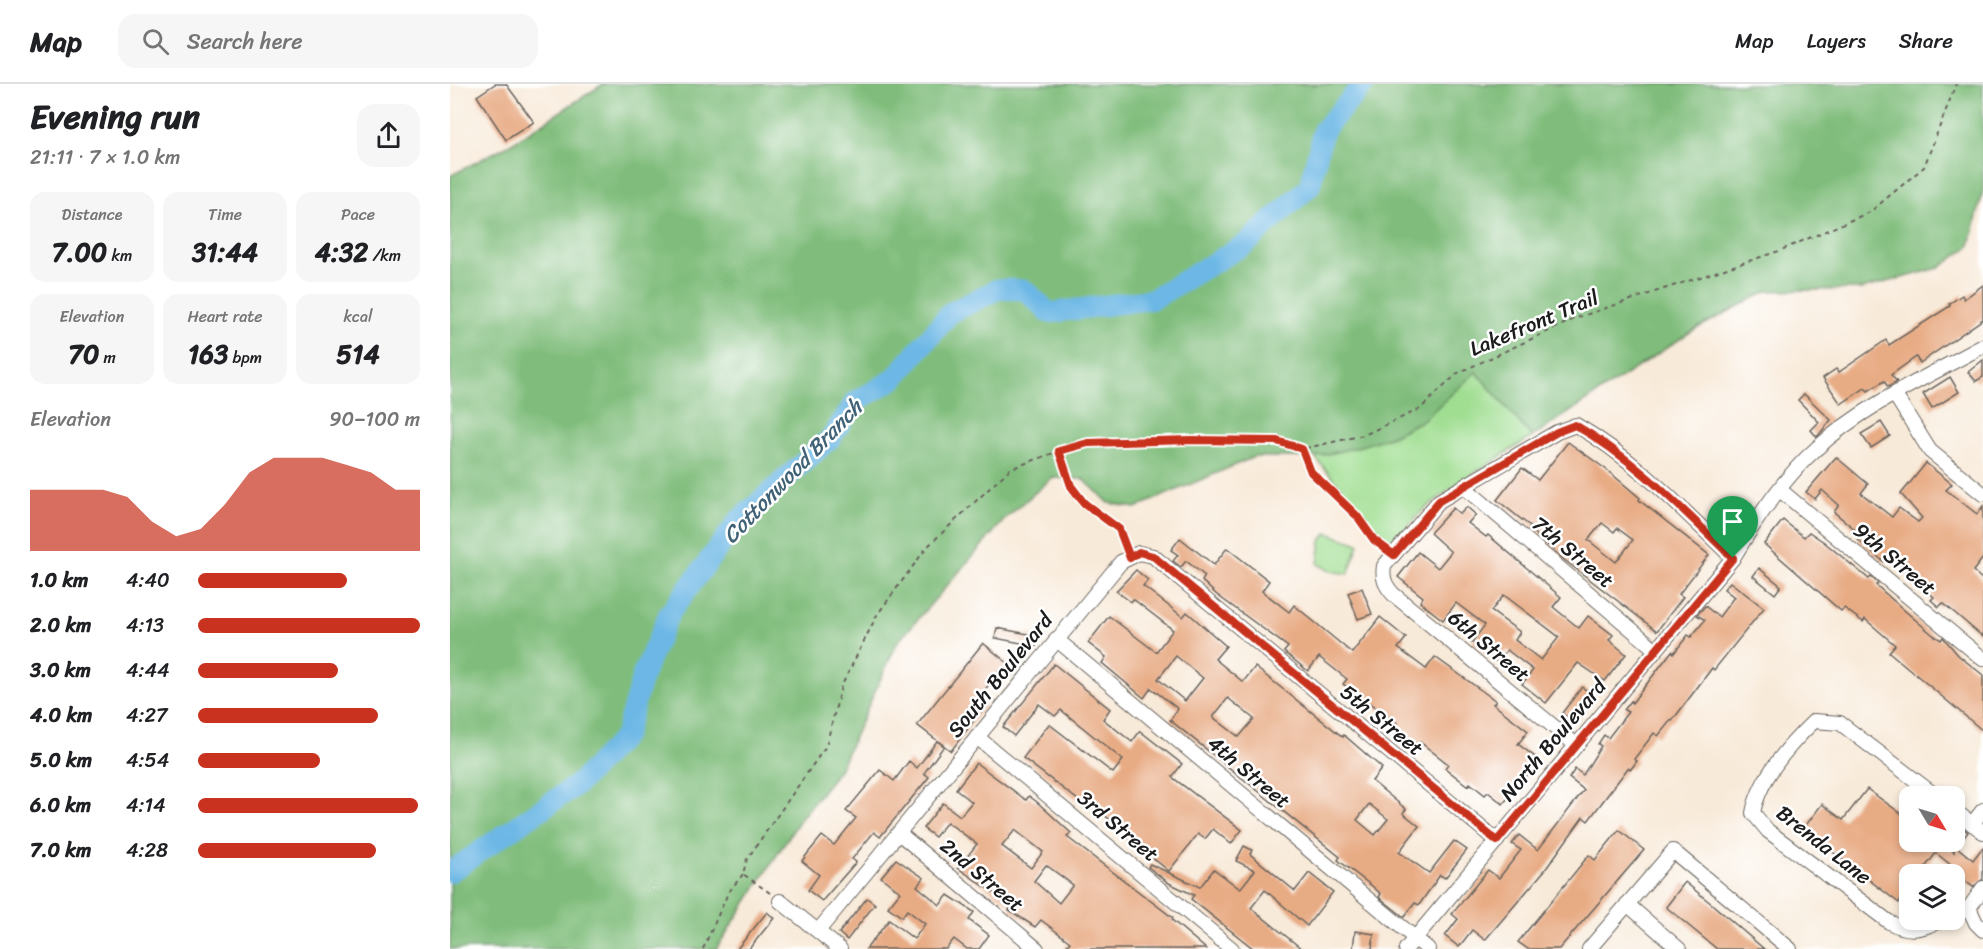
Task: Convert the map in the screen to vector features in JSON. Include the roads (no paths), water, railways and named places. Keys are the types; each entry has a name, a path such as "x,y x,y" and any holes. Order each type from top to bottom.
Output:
{"street":[{"name":"North Boulevard","path":"1411,944 1733,558 1754,523 1815,449 1865,411 1983,346"},
{"path":"1895,395 1930,451 1983,494"},
{"path":"1464,487 1557,432 1575,425 1596,437 1652,482 1708,531 1733,558"},
{"name":"6th Street","path":"1464,487 1439,501 1384,566 1383,575 1386,586 1576,745"},
{"name":"7th Street","path":"1464,487 1656,650"},
{"name":"9th Street","path":"1780,490 1983,659"},
{"name":"5th Street","path":"1130,558 1139,552 1153,556 1497,841"},
{"name":"South Boulevard","path":"818,932 900,834 1056,639 1121,562 1130,558"},
{"name":"4th Street","path":"1056,639 1411,944 1428,949"},
{"name":"Brenda Lane","path":"1899,927 1889,922 1768,831 1753,813 1756,795 1796,738 1814,721 1840,723 1923,786"},
{"name":"3rd Street","path":"977,737 1232,949"},
{"path":"1965,818 1978,828 1983,810"},
{"name":"2nd Street","path":"900,834 1037,949"},
{"path":"1589,949 1672,851 1790,949"},
{"path":"1965,910 1969,908 1983,888"},
{"path":"780,901 840,949"},
{"path":"1627,904 1679,949"},
{"path":"1969,908 1976,923 1983,930"}],"waterway":[{"name":"Cottonwood Branch","path":"450,872 578,784 625,736 643,674 669,614 739,520 831,438 855,402 894,379 950,313 998,289 1025,290 1049,313 1153,299 1247,243 1310,186 1323,130 1364,84"}]}
